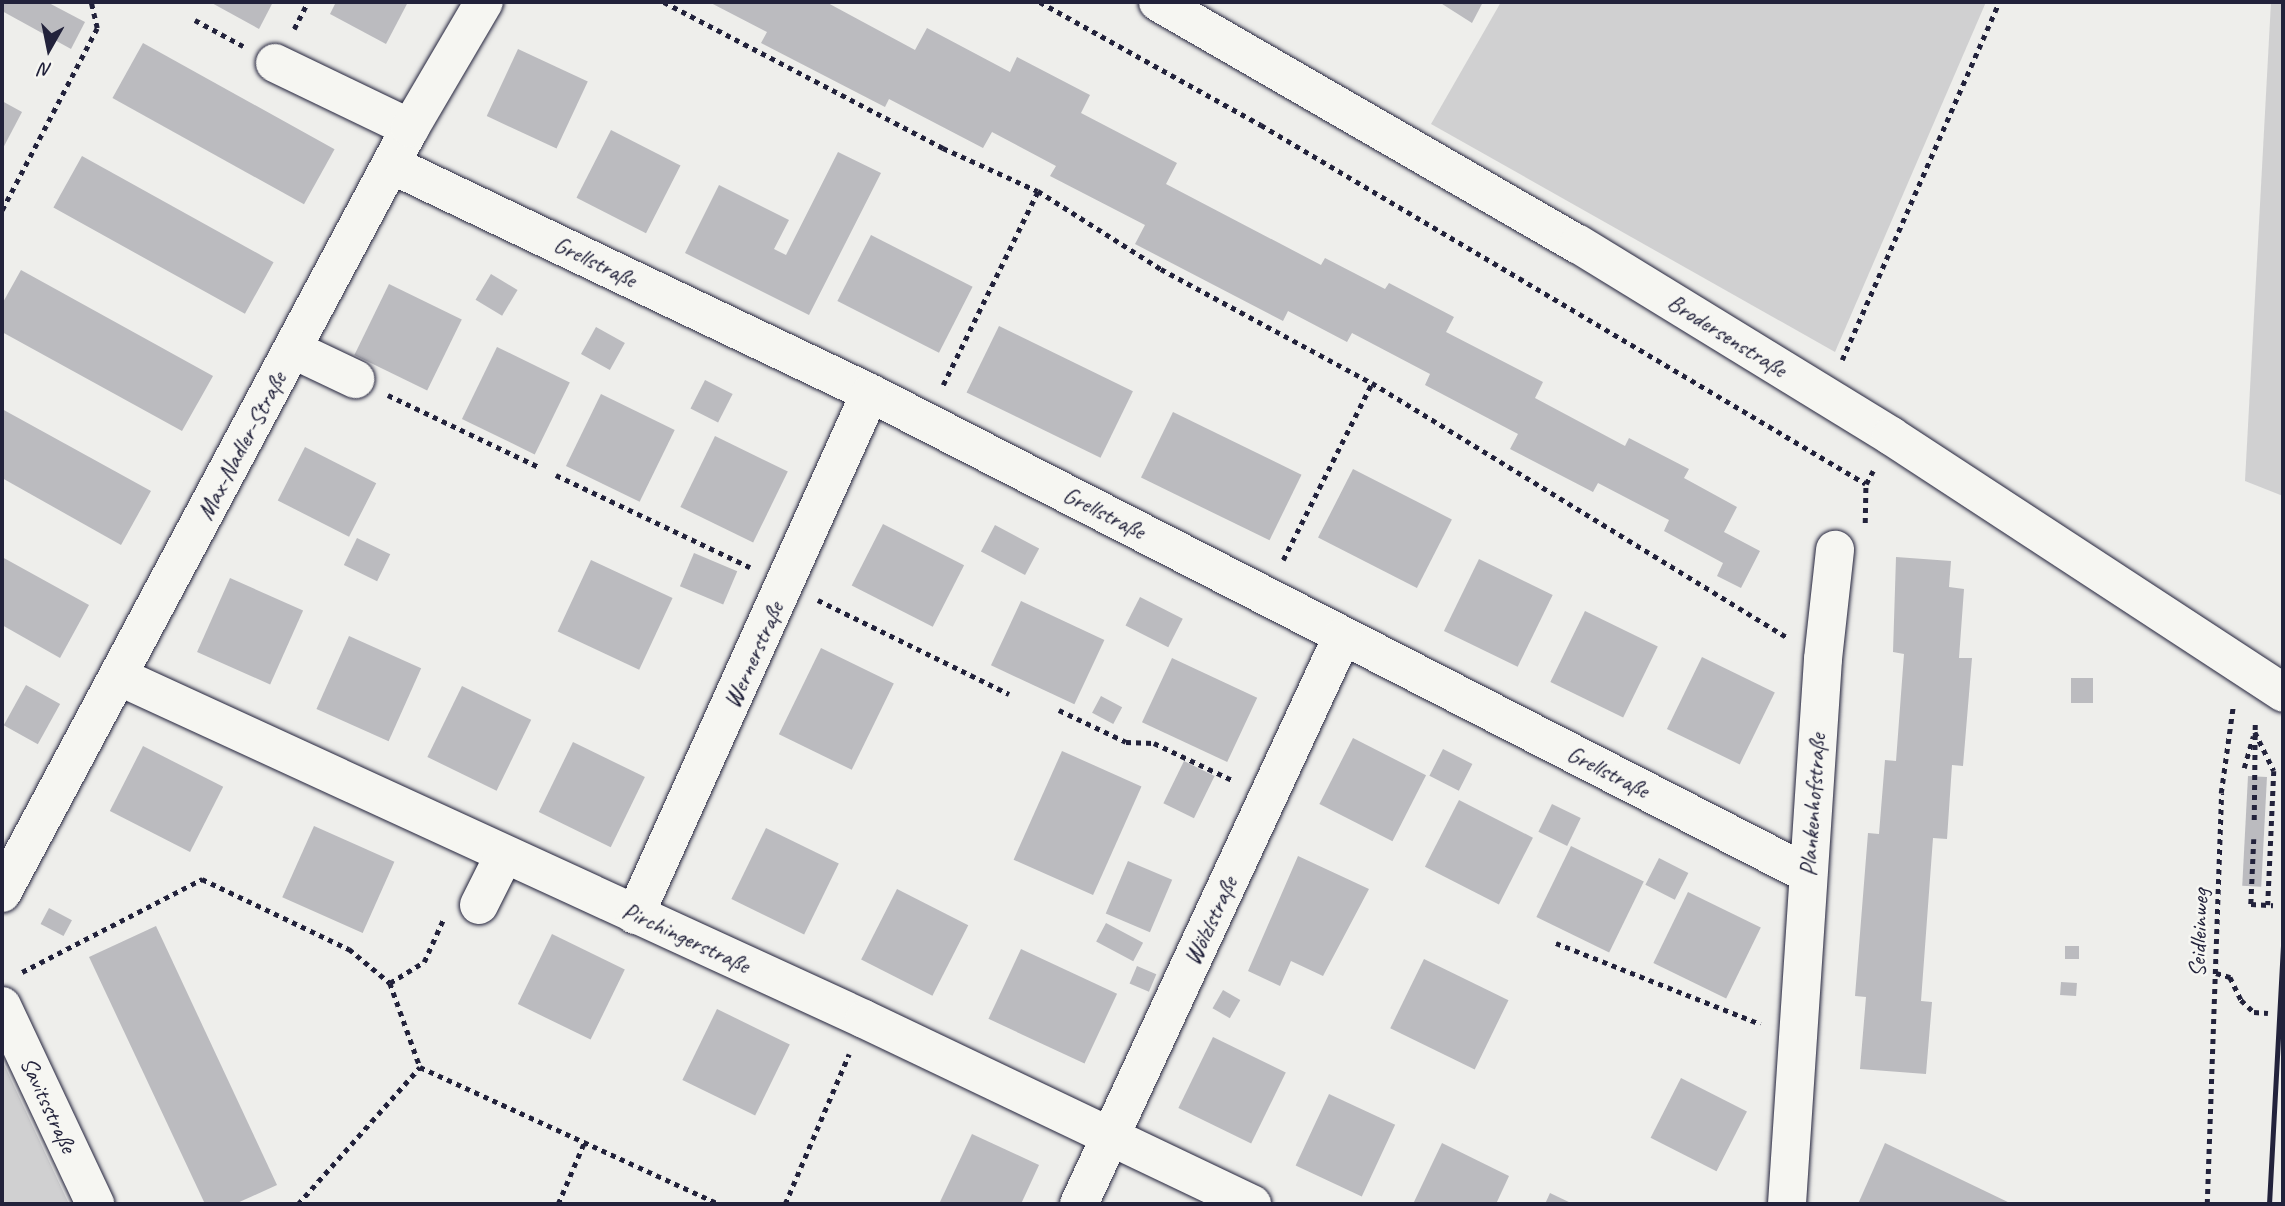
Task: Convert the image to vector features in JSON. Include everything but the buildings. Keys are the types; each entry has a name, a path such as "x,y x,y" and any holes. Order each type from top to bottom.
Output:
{"street":[{"name":"Max-Nadler-Straße","path":"2,892 294,350 410,128 484,2"},
{"name":"Brodersenstraße","path":"1158,2 1578,244 1891,436 2283,693"},
{"path":"275,63 410,128"},
{"name":"Grellstraße","path":"392,165 870,393 1808,874"},
{"path":"294,350 355,379"},
{"name":"Wernerstraße","path":"635,915 870,393"},
{"name":"Plankenhofstraße","path":"1787,1204 1823,659 1835,550"},
{"name":"Wölzlstraße","path":"1079,1204 1342,637"},
{"name":"Pirchingerstraße","path":"118,676 864,1019 1252,1204"},
{"path":"479,905 505,855"},
{"name":"Savitsstraße","path":"8,992 95,1204"}],"path":[{"path":"3,207 97,27 91,2"},
{"path":"664,2 943,148 1038,191 1161,269 1372,383 1823,659"},
{"path":"1040,2 1273,132 1866,484"},
{"path":"1826,397 1999,2"},
{"path":"195,20 275,63"},
{"path":"925,421 1038,191"},
{"path":"355,379 539,467"},
{"path":"1265,595 1372,383"},
{"path":"1835,550 1865,541 1866,484 1891,436"},
{"path":"556,475 1009,694"},
{"name":"Seidleinweg","path":"2207,1204 2221,793 2237,665"},
{"path":"1059,710 1126,742 1154,743 1268,797"},
{"path":"2244,768 2255,732"},
{"path":"2254,820 2255,732"},
{"path":"2253,839 2251,904 2270,905 2274,771 2255,732"},
{"path":"8,992 202,879 349,949 390,983 419,1067 719,1204"},
{"path":"1556,943 1798,1039"},
{"path":"2216,973 2230,977 2241,1000 2254,1012 2268,1013"},
{"path":"785,1204 864,1019"},
{"path":"298,1204 419,1067"},
{"path":"558,1204 584,1143"}],"shaded area":[{"path":"1501,2 1986,2 1835,352 1431,124"},
{"path":"2271,2 2283,2 2283,496 2245,481"},
{"path":"2,1060 69,1204 2,1204"}],"railway":[{"path":"2269,1204 2283,944"}]}
